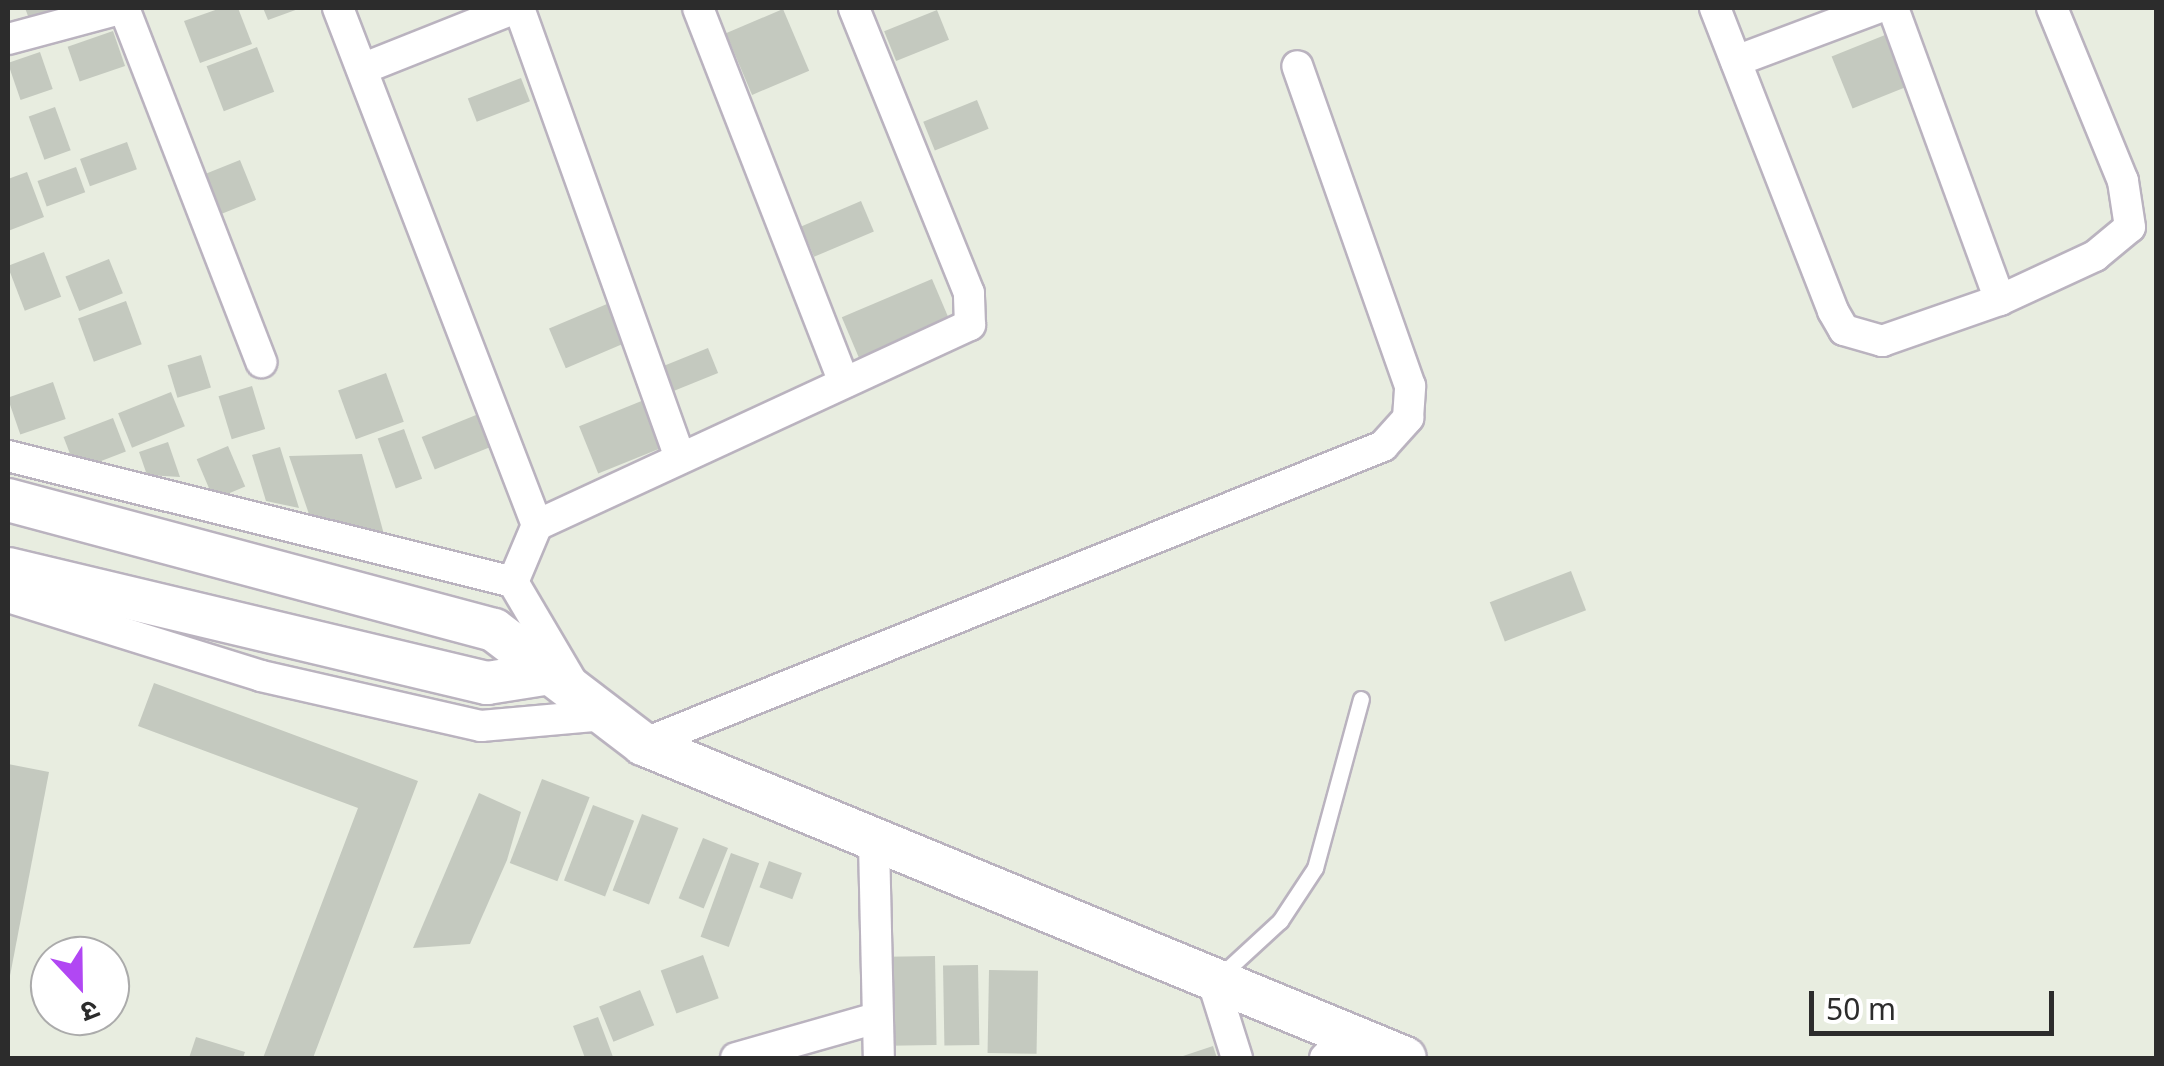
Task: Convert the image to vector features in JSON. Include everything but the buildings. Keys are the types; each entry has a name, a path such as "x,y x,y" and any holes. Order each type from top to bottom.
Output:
{"street":[{"path":"8,38 124,8 261,362"},
{"path":"338,8 536,525"},
{"path":"362,69 517,8 680,457"},
{"path":"698,8 844,383"},
{"path":"513,582 536,525 844,383 958,337 974,308 854,8"},
{"path":"1715,8 1844,330 1882,340 2000,300 2095,256 2130,228 2123,182 2052,8"},
{"path":"1736,61 1877,8"},
{"path":"1892,8 2000,300"},
{"path":"644,744 1383,446 1408,418 1410,386 1298,66"},
{"path":"8,456 513,582 578,694"},
{"path":"8,500 494,630 644,744 1213,982 1336,1047 1405,1058"},
{"path":"8,569 487,683 578,694"},
{"path":"8,597 262,676 481,726 578,694"},
{"path":"874,843 873,1019 878,1058"},
{"path":"1213,982 1237,1058"},
{"path":"736,1058 873,1019"}],"lane":[{"path":"1213,982 1280,921 1315,868 1361,699"}]}
